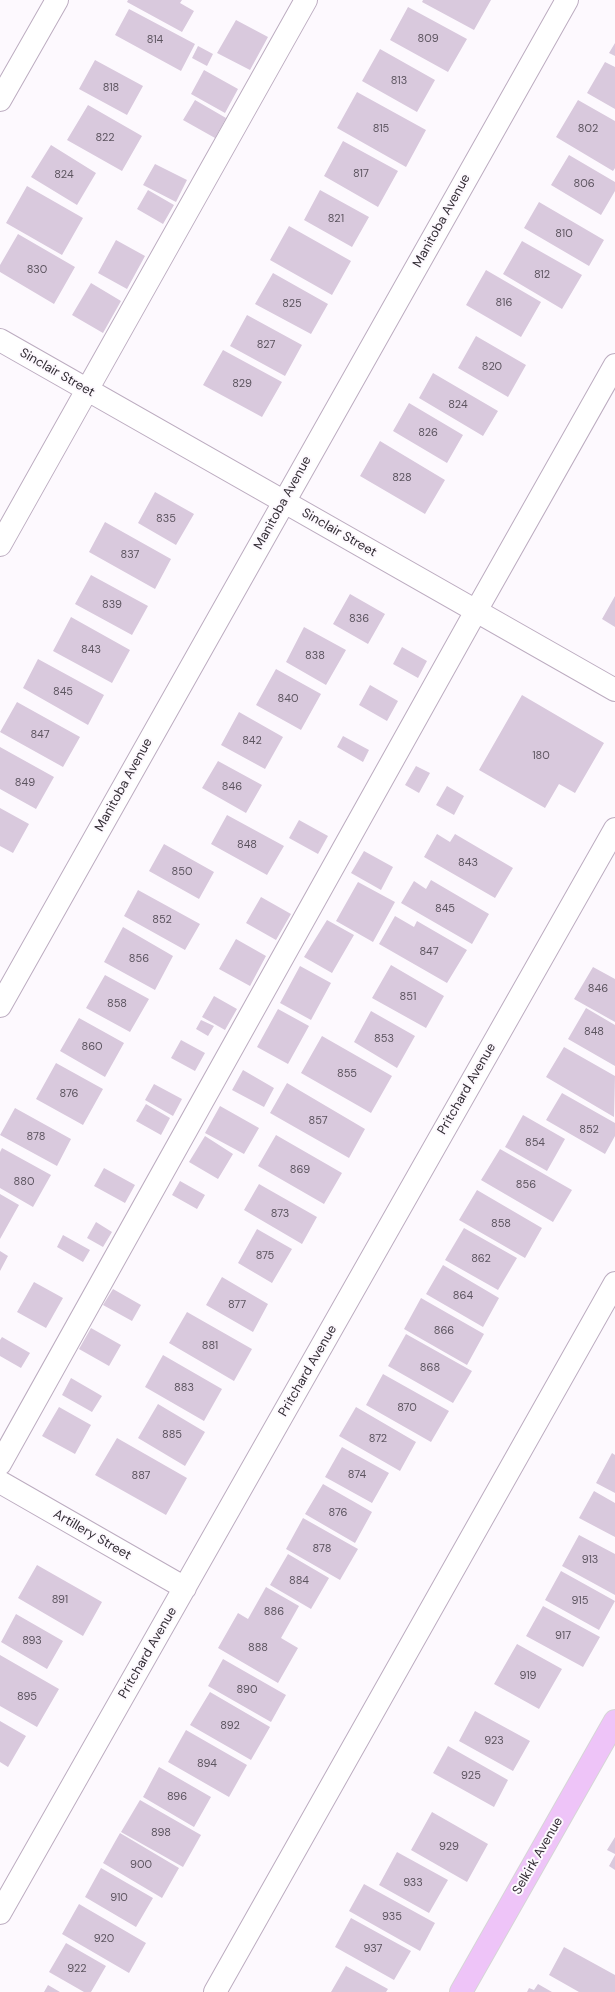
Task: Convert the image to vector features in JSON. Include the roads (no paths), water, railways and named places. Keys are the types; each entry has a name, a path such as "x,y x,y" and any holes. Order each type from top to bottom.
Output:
{"main road":[{"name":"Selkirk Avenue","path":"461,1992 615,1721"}],"street":[{"path":"0,100 57,0"},
{"path":"0,545 306,0"},
{"name":"Manitoba Avenue","path":"0,1006 567,0"},
{"name":"Sinclair Street","path":"0,340 615,690"},
{"path":"0,1464 615,365"},
{"name":"Pritchard Avenue","path":"0,1913 615,829"},
{"path":"215,1992 615,1284"},
{"name":"Artillery Street","path":"0,1482 185,1588"}]}
